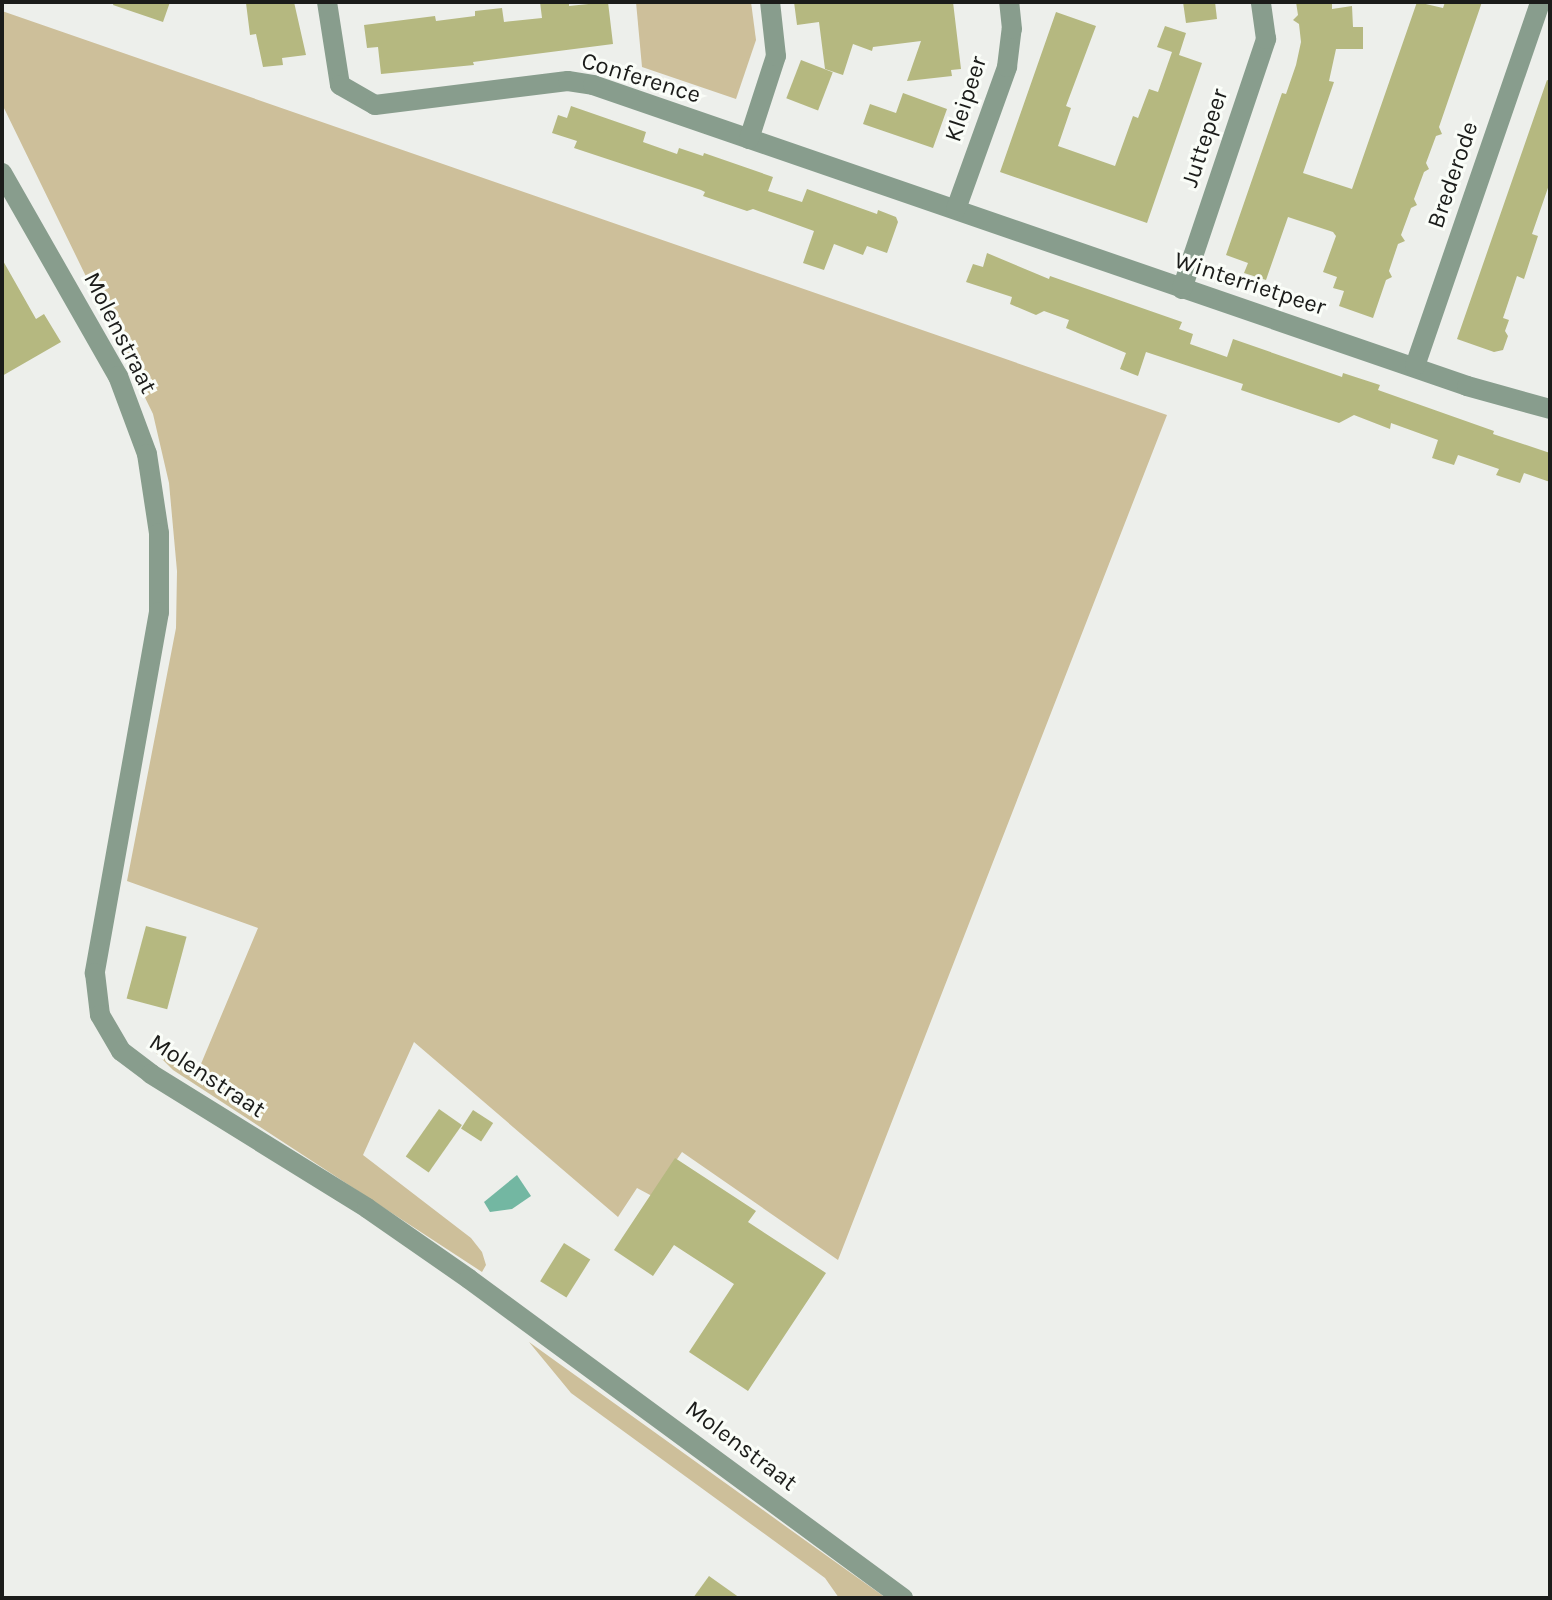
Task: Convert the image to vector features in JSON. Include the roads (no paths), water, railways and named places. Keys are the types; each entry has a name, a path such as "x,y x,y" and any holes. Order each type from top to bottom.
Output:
{"street":[{"name":"Conference","path":"327,2 340,85 375,105 568,81 593,85 956,209"},
{"path":"749,139 776,56 770,2"},
{"name":"Kleipeer","path":"956,209 1007,67 1012,29 1009,2"},
{"name":"Juttepeer","path":"1182,289 1266,39 1261,2"},
{"name":"Brederode","path":"1415,366 1540,2"},
{"name":"Molenstraat","path":"2,173 118,376 147,454 159,533 159,612 95,973 100,1015 121,1051 151,1074 367,1208 469,1279 903,1598"},
{"name":"Winterrietpeer","path":"956,209 1182,289 1550,409"}]}
